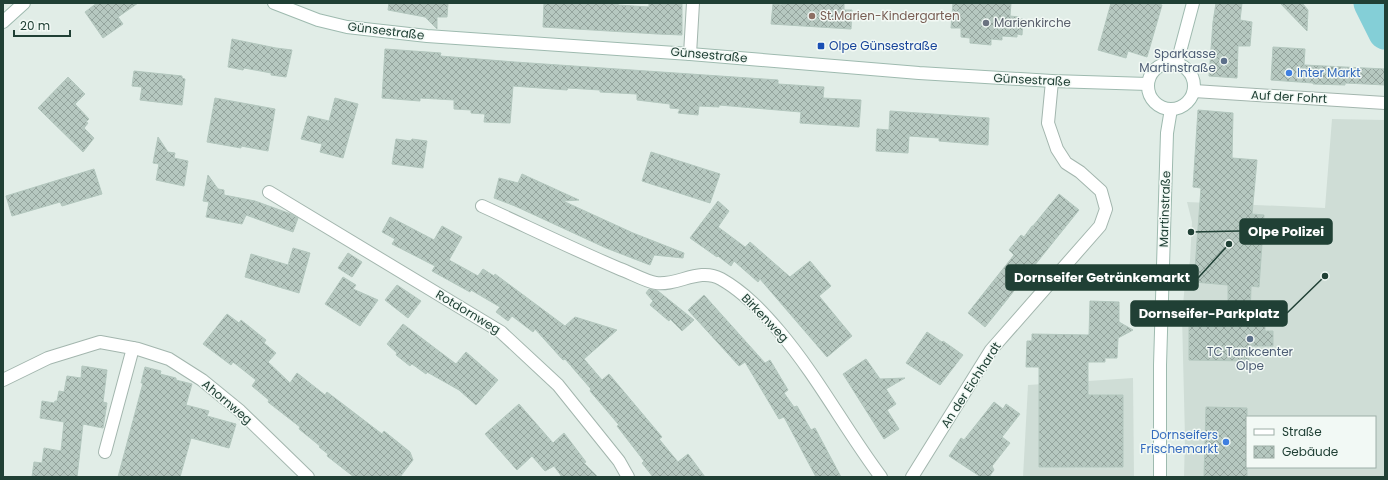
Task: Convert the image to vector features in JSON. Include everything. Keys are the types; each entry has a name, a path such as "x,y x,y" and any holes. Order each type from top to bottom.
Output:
{"street":[{"path":"3,22 24,3"},
{"name":"Günsestraße","path":"274,3 318,20 347,27 427,36 1052,81 1148,84"},
{"path":"690,54 693,3"},
{"path":"1178,63 1193,3"},
{"path":"1178,63 1189,71 1194,84 1194,91 1188,102 1177,109 1164,108 1154,102 1148,91 1148,84 1153,72 1158,67 1164,64 1178,63"},
{"name":"An der Eichhardt","path":"912,477 992,350 1100,226 1106,209 1101,191 1080,172 1066,164 1057,149 1048,123 1052,81"},
{"name":"Auf der Fohrt","path":"1194,91 1385,103"},
{"name":"Martinstraße","path":"1160,477 1160,358 1167,133 1171,109"},
{"name":"Rotdornweg","path":"269,192 502,332 558,385 618,461 628,477"},
{"name":"Birkenweg","path":"482,206 600,260 655,283 670,282 704,274 719,278 733,287 750,299 768,317 792,347 817,380 881,477"},
{"name":"Ahornweg","path":"3,380 48,358 100,342 133,348 169,359 202,380 240,411 308,477"},
{"path":"105,452 133,348"}],"shaded area":[{"path":"1332,119 1385,120 1385,477 1184,477 1185,438 1182,316 1185,283 1190,261 1192,222 1187,202 1325,208"},
{"path":"1133,378 1134,477 1023,477 1028,385"}],"building":[{"path":"97,3 138,3 118,17 123,24 103,38 85,12"},
{"path":"389,3 448,3 447,17 437,17 437,29 425,17 388,10"},
{"path":"544,3 618,3 618,5 649,7 649,3 682,3 682,35 543,27"},
{"name":"St.Marien-Kindergarten","path":"782,3 844,3 844,10 852,10 851,29 771,24 773,4 782,5"},
{"name":"Marienkirche","path":"953,3 1011,3 1010,16 1023,19 1022,35 1017,34 1017,37 1002,36 1002,40 991,39 991,45 970,43 970,38 961,37 961,28 951,28"},
{"path":"1111,3 1152,3 1162,5 1147,57 1128,51 1126,58 1098,50"},
{"name":"Sparkasse Martinstraße","path":"1216,3 1242,3 1240,20 1252,22 1250,46 1238,46 1237,78 1209,76"},
{"path":"1280,3 1302,3 1308,10 1307,31"},
{"path":"232,39 292,50 286,77 244,68 243,70 228,67"},
{"path":"1273,47 1305,49 1304,65 1385,69 1385,85 1345,83 1345,85 1313,84 1271,80"},
{"path":"385,49 441,53 440,56 515,62 778,80 778,84 824,87 823,98 861,100 859,127 800,123 801,112 719,105 719,107 699,106 698,115 678,113 680,109 670,108 670,104 637,100 637,94 600,92 600,90 568,88 567,90 513,86 510,123 484,122 485,114 471,113 471,110 454,109 454,100 420,98 420,101 382,98"},
{"path":"134,71 182,76 182,78 185,79 182,105 140,100 142,87 132,86"},
{"path":"68,77 85,94 75,104 89,119 84,128 94,138 83,152 38,108"},
{"path":"215,98 275,109 268,151 207,142"},
{"path":"335,98 358,104 343,158 320,152 322,144 301,139 308,116 329,121"},
{"path":"1198,110 1233,113 1232,158 1257,160 1252,214 1264,215 1259,287 1251,286 1250,321 1265,321 1265,331 1273,331 1273,346 1249,346 1249,361 1189,360 1189,325 1228,325 1228,285 1194,282 1201,188 1193,187"},
{"path":"890,111 989,118 988,145 939,141 939,138 909,136 908,153 876,151 877,129 889,130"},
{"path":"158,137 168,152 175,153 174,158 188,161 184,186 156,180 159,164 153,163"},
{"path":"396,139 427,141 423,168 392,164"},
{"path":"651,152 720,174 710,203 642,181"},
{"path":"94,169 102,194 62,206 60,202 12,216 6,196"},
{"path":"522,174 579,200 563,201 633,233 684,253 683,258 654,255 650,265 606,248 515,206 494,198 499,178 518,183"},
{"path":"208,175 218,189 224,190 224,195 255,201 298,218 293,232 246,215 242,224 206,217 209,202 203,201"},
{"path":"1059,194 1079,210 985,327 968,313 1014,255 1009,250 1021,235 1024,237"},
{"path":"718,201 729,211 718,227 745,247 750,242 790,277 810,261 831,286 819,296 852,336 827,357 760,279 758,282 734,261 731,266 690,238"},
{"path":"390,217 434,240 442,226 462,237 449,260 478,276 483,269 494,276 495,274 565,326 575,317 617,330 584,359 602,380 609,374 662,437 659,439 678,462 688,454 705,477 653,477 642,463 644,461 617,426 619,425 590,391 591,389 565,359 563,360 535,329 533,332 512,316 508,321 496,312 500,307 471,290 470,292 432,271 435,266 392,244 395,239 382,232"},
{"path":"293,248 310,253 299,293 245,277 251,254 288,265"},
{"path":"348,253 362,262 352,277 338,268"},
{"path":"343,277 356,285 353,289 378,300 360,326 325,304"},
{"path":"397,285 421,301 408,318 385,300"},
{"path":"649,289 658,291 694,320 682,331 670,319 669,321 650,305 653,301 646,293"},
{"path":"704,295 765,363 770,360 788,390 784,393 794,407 797,406 811,430 815,428 841,477 816,477 784,417 779,419 745,362 739,366 688,310"},
{"path":"1090,301 1119,302 1119,322 1133,330 1118,338 1117,358 1105,358 1105,362 1088,362 1088,395 1123,395 1123,467 1039,467 1039,367 1026,367 1027,341 1032,341 1032,334 1089,335"},
{"path":"227,314 239,323 241,320 266,340 264,343 276,353 268,362 290,383 297,373 325,395 327,392 382,434 384,431 410,452 413,460 400,477 354,477 327,456 328,454 319,447 320,446 299,429 300,427 268,402 269,400 252,386 256,380 233,362 231,365 203,344"},
{"path":"403,324 456,364 466,352 498,380 476,405 459,390 427,372 426,374 412,364 410,366 396,355 397,353 387,344"},
{"path":"927,332 963,355 940,385 906,363"},
{"path":"866,359 880,379 905,378 886,389 896,404 887,410 899,429 884,439 843,374"},
{"path":"82,366 107,370 103,402 107,403 103,428 83,424 77,477 32,477 34,462 42,463 44,448 61,451 64,422 40,418 42,401 54,403 57,401 59,391 64,392 67,376 81,378"},
{"path":"145,367 161,371 160,374 176,378 176,380 192,384 186,405 209,411 207,416 236,424 229,448 191,438 180,477 118,477 143,383 141,383"},
{"path":"994,402 1003,409 1006,404 1020,414 1002,437 1010,443 992,466 994,470 989,477 981,477 949,456 961,438 964,440"},
{"path":"519,404 553,443 564,433 586,462 584,463 598,477 562,477 554,466 545,471 532,456 517,470 485,434"},
{"path":"1206,407 1247,408 1247,477 1204,477"}],"waterway":[{"path":"1370,3 1385,33"}],"place":[{"name":"St.Marien-Kindergarten","path":"812,16"},
{"name":"Marienkirche","path":"986,23"},
{"name":"Olpe Günsestraße","path":"821,46"},
{"name":"Sparkasse Martinstraße","path":"1224,61"},
{"name":"Inter Markt","path":"1289,73"},
{"name":"Olpe Polizei","path":"1191,232"},
{"name":"Dornseifer Getränkemarkt","path":"1229,244"},
{"name":"Dornseifer-Parkplatz","path":"1325,276"},
{"name":"TC Tankcenter Olpe","path":"1250,339"},
{"name":"Dornseifers Frischemarkt","path":"1226,442"}]}
